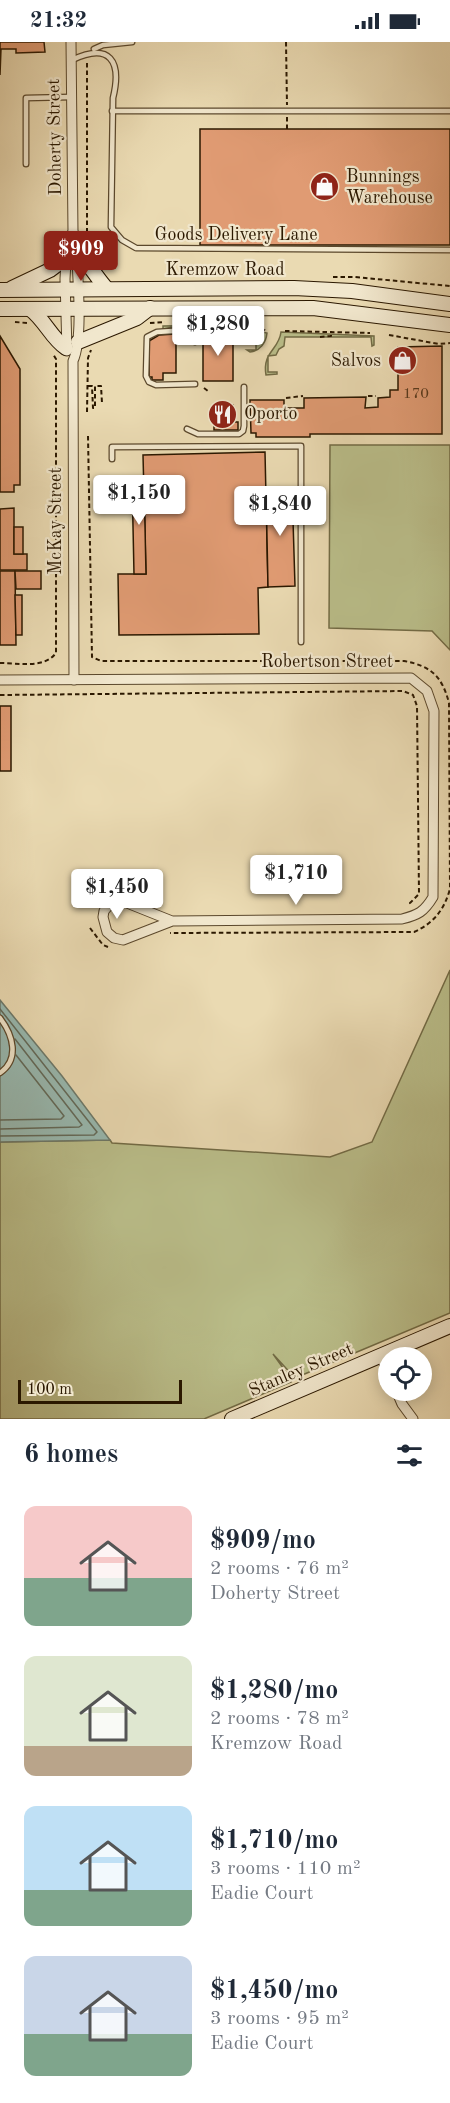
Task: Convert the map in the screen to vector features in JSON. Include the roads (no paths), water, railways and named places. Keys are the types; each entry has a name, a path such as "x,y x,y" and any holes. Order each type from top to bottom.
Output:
{"street":[{"name":"Doherty Street","path":"71,42 73,232 67,244 71,255 71,289"},
{"path":"5,290 50,270 71,255 87,261 108,289"},
{"name":"Kremzow Road","path":"5,290 294,288 352,291 450,304"},
{"name":"McKay Street","path":"71,289 72,345 77,351 73,361 74,680"},
{"path":"30,309 41,317 57,342 72,345 137,318 150,308"},
{"path":"0,309 313,308 450,325"},
{"name":"Robertson Street","path":"0,680 411,678 427,691 434,711 433,897 425,910 418,915 402,919 172,921"},
{"path":"122,901 172,921 123,940 107,932 103,922 106,907 122,901"},
{"name":"Stanley Street","path":"402,1347 450,1326"},
{"name":"Stanley Street","path":"232,1419 378,1357"},
{"path":"401,1401 413,1419"}],"lane":[{"path":"71,61 103,45 132,42"},
{"name":"Goods Delivery Lane","path":"87,52 98,50 109,56 116,68 116,84 112,98 111,226 122,240 136,248 450,250"},
{"path":"26,164 26,98 71,97"},
{"path":"112,111 450,111"},
{"path":"195,342 188,330 157,332 148,335 146,376 149,382 156,385 195,384"},
{"path":"187,429 198,434 239,434 243,431 243,387"},
{"path":"112,459 112,447 301,446 301,642"},
{"path":"0,1018 10,1031 13,1053 7,1068 0,1073"}],"water":[{"path":"0,1000 62,1076 110,1140 0,1142"}],"place":[{"name":"Bunnings Warehouse","path":"325,187"},
{"name":"Salvos","path":"402,361"},
{"name":"Oporto","path":"223,414"}]}
